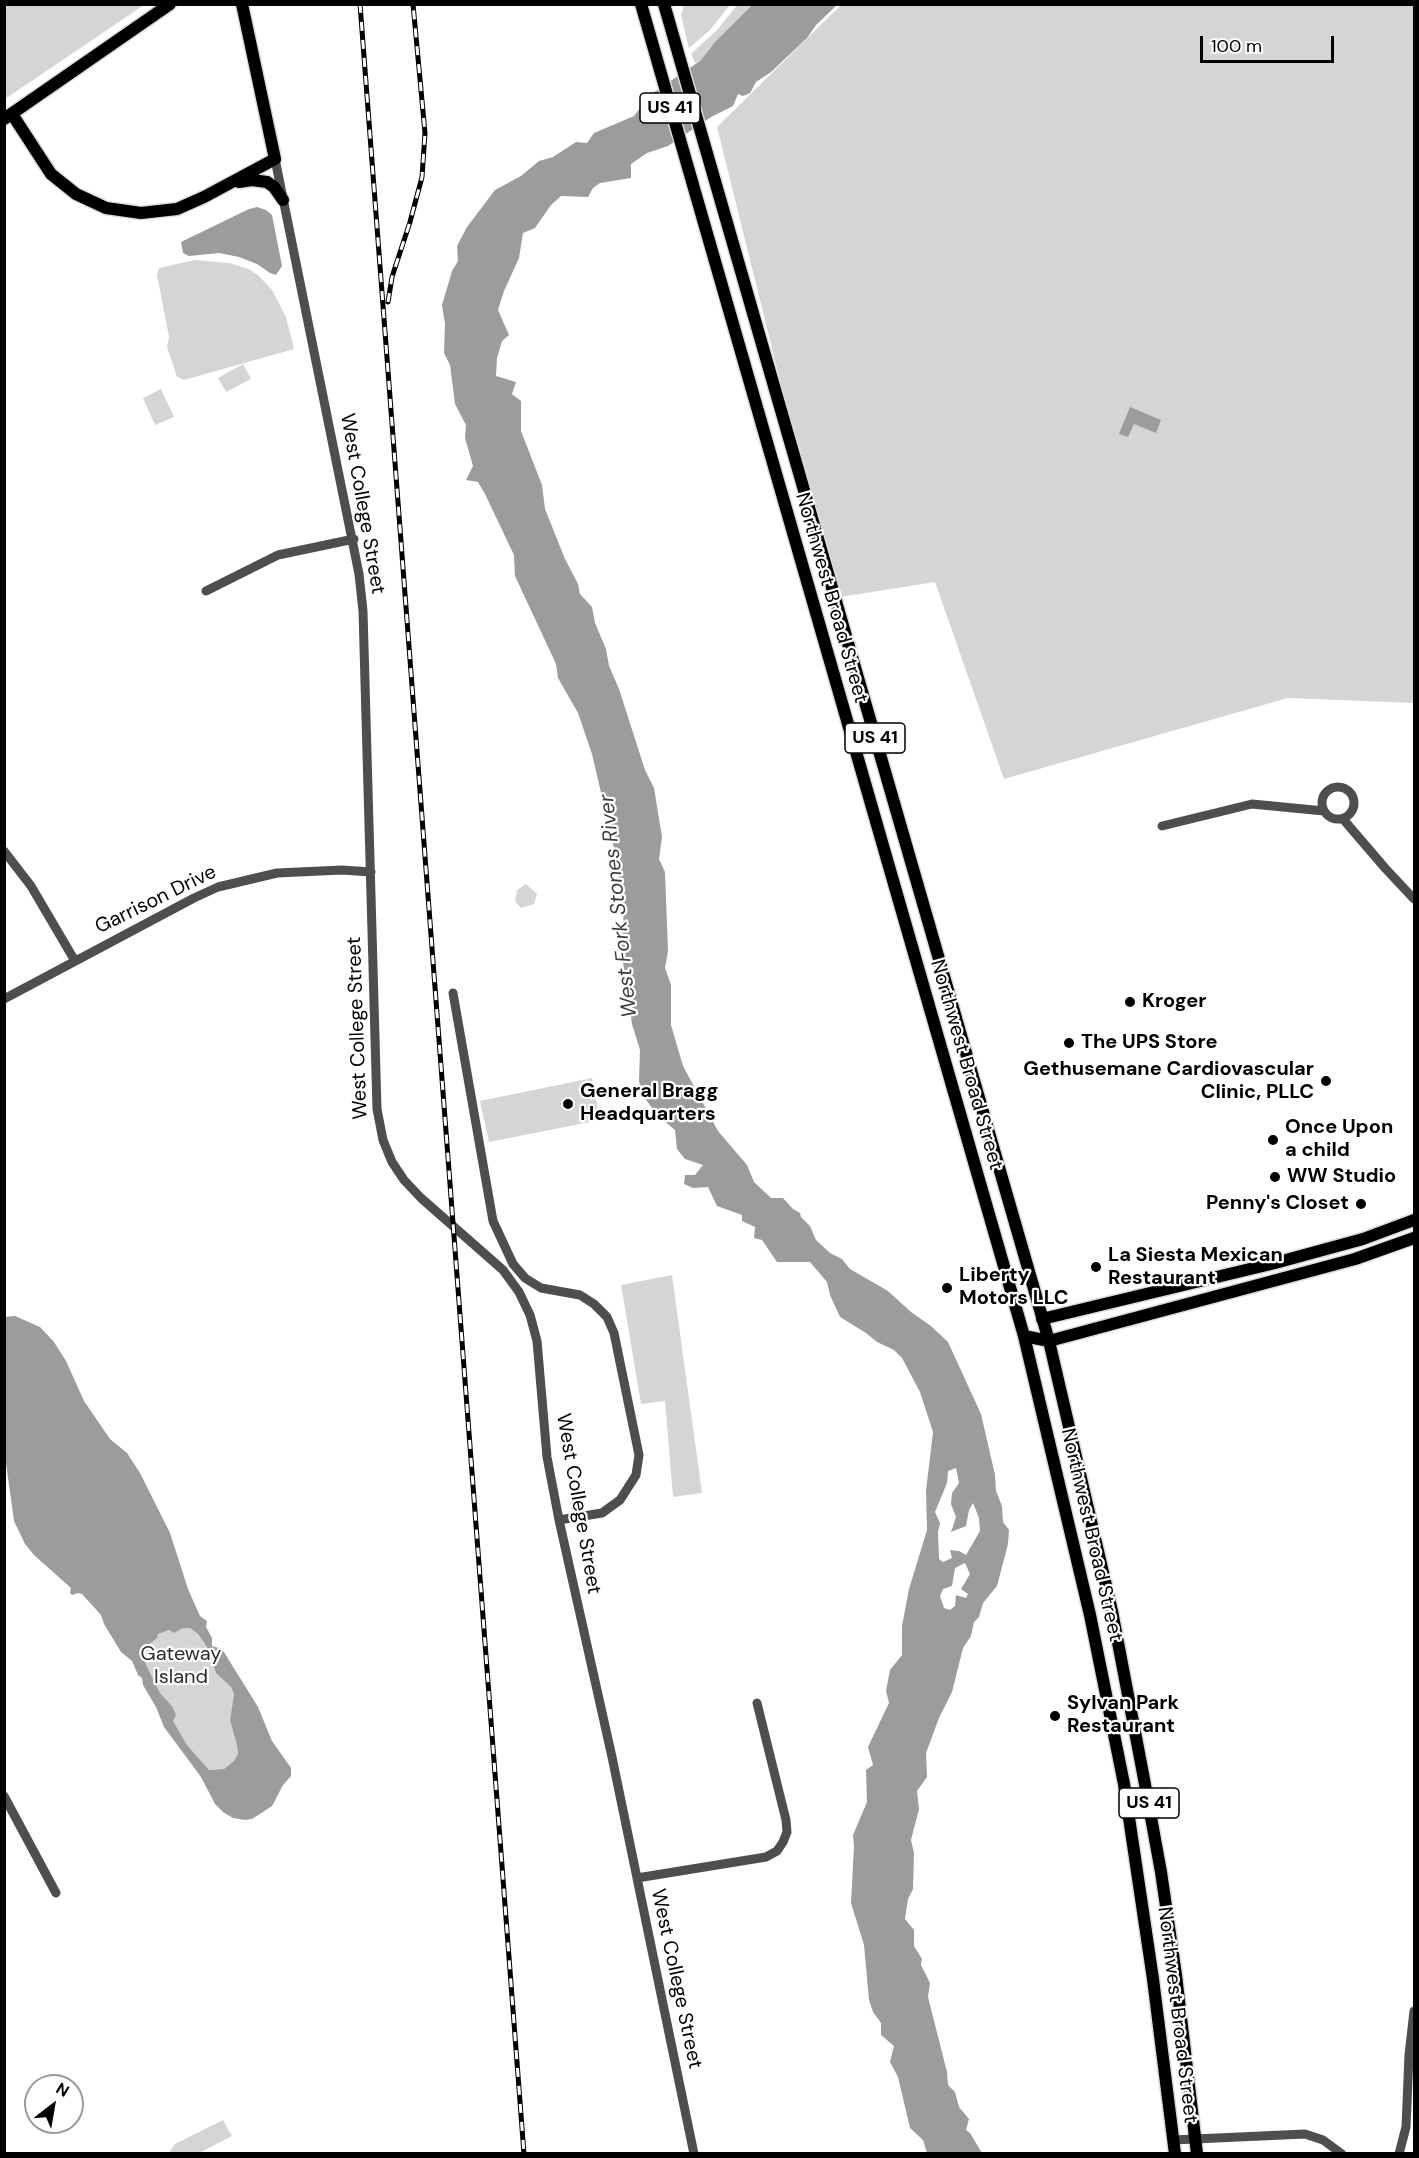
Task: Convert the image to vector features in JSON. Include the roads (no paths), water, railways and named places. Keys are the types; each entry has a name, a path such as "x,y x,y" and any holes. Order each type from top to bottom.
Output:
{"main road":[{"path":"170,4 8,117 51,174 76,194 106,208 141,213 177,209 275,159 242,4"},
{"name":"Northwest Broad Street","path":"641,4 1024,1336 1090,1615 1125,1784 1175,2154"},
{"name":"Northwest Broad Street","path":"664,4 1049,1341 1112,1611 1161,1872 1176,1975 1197,2154"},
{"path":"230,183 252,180 267,182 274,187 283,200"},
{"path":"778,485 800,479"},
{"path":"813,605 834,598"},
{"path":"899,902 920,896"},
{"path":"931,1013 952,1008"},
{"path":"955,1097 976,1091"},
{"path":"1024,1336 1042,1318 1270,1264 1363,1239 1414,1220"},
{"path":"1024,1336 1049,1341 1355,1259 1414,1238"},
{"path":"1090,1615 1112,1611"},
{"path":"1125,1784 1144,1779"},
{"path":"1153,1979 1176,1975"},
{"path":"1161,2043 1184,2041"}],"street":[{"name":"West College Street","path":"275,159 354,539 363,611 377,1109 383,1140 392,1162 404,1180 421,1198 503,1270 519,1292 530,1315 537,1341 547,1457 559,1520 694,2154"},
{"path":"206,591 278,555 354,539"},
{"path":"1162,826 1252,804 1324,811 1332,818 1343,819 1351,813 1355,804 1352,794 1343,788 1332,788 1324,795 1322,801 1324,811"},
{"path":"1343,819 1384,868 1414,899"},
{"path":"4,851 31,886 75,961"},
{"name":"Garrison Drive","path":"4,999 218,887 277,873 342,870 371,872"},
{"path":"453,993 493,1221 513,1264 525,1278 541,1288 580,1295 594,1304 607,1317 614,1334 639,1455 636,1475 620,1500 602,1513 559,1520"},
{"path":"637,1878 766,1857 777,1851 787,1832 786,1821 757,1702"},
{"path":"4,1796 56,1893"},
{"path":"1400,2154 1406,2127 1414,2011"},
{"path":"1173,2140 1305,2134 1323,2140 1342,2154"}],"railway":[{"path":"360,4 524,2154"},
{"path":"388,302 392,277 422,177 425,133 413,4"}],"place":[{"name":"Kroger","path":"1130,1002"},
{"name":"The UPS Store","path":"1069,1043"},
{"name":"Gethusemane Cardiovascular Clinic, PLLC","path":"1326,1081"},
{"name":"General Bragg Headquarters","path":"568,1104"},
{"name":"Once Upon a child","path":"1273,1140"},
{"name":"WW Studio","path":"1275,1177"},
{"name":"Penny's Closet","path":"1361,1204"},
{"name":"La Siesta Mexican Restaurant","path":"1096,1267"},
{"name":"Liberty Motors LLC","path":"947,1288"},
{"name":"Sylvan Park Restaurant","path":"1055,1716"}],"water label":[{"name":"West Fork Stones River","path":"619,906"}],"park label":[{"name":"Gateway Island","path":"181,1666"}]}
